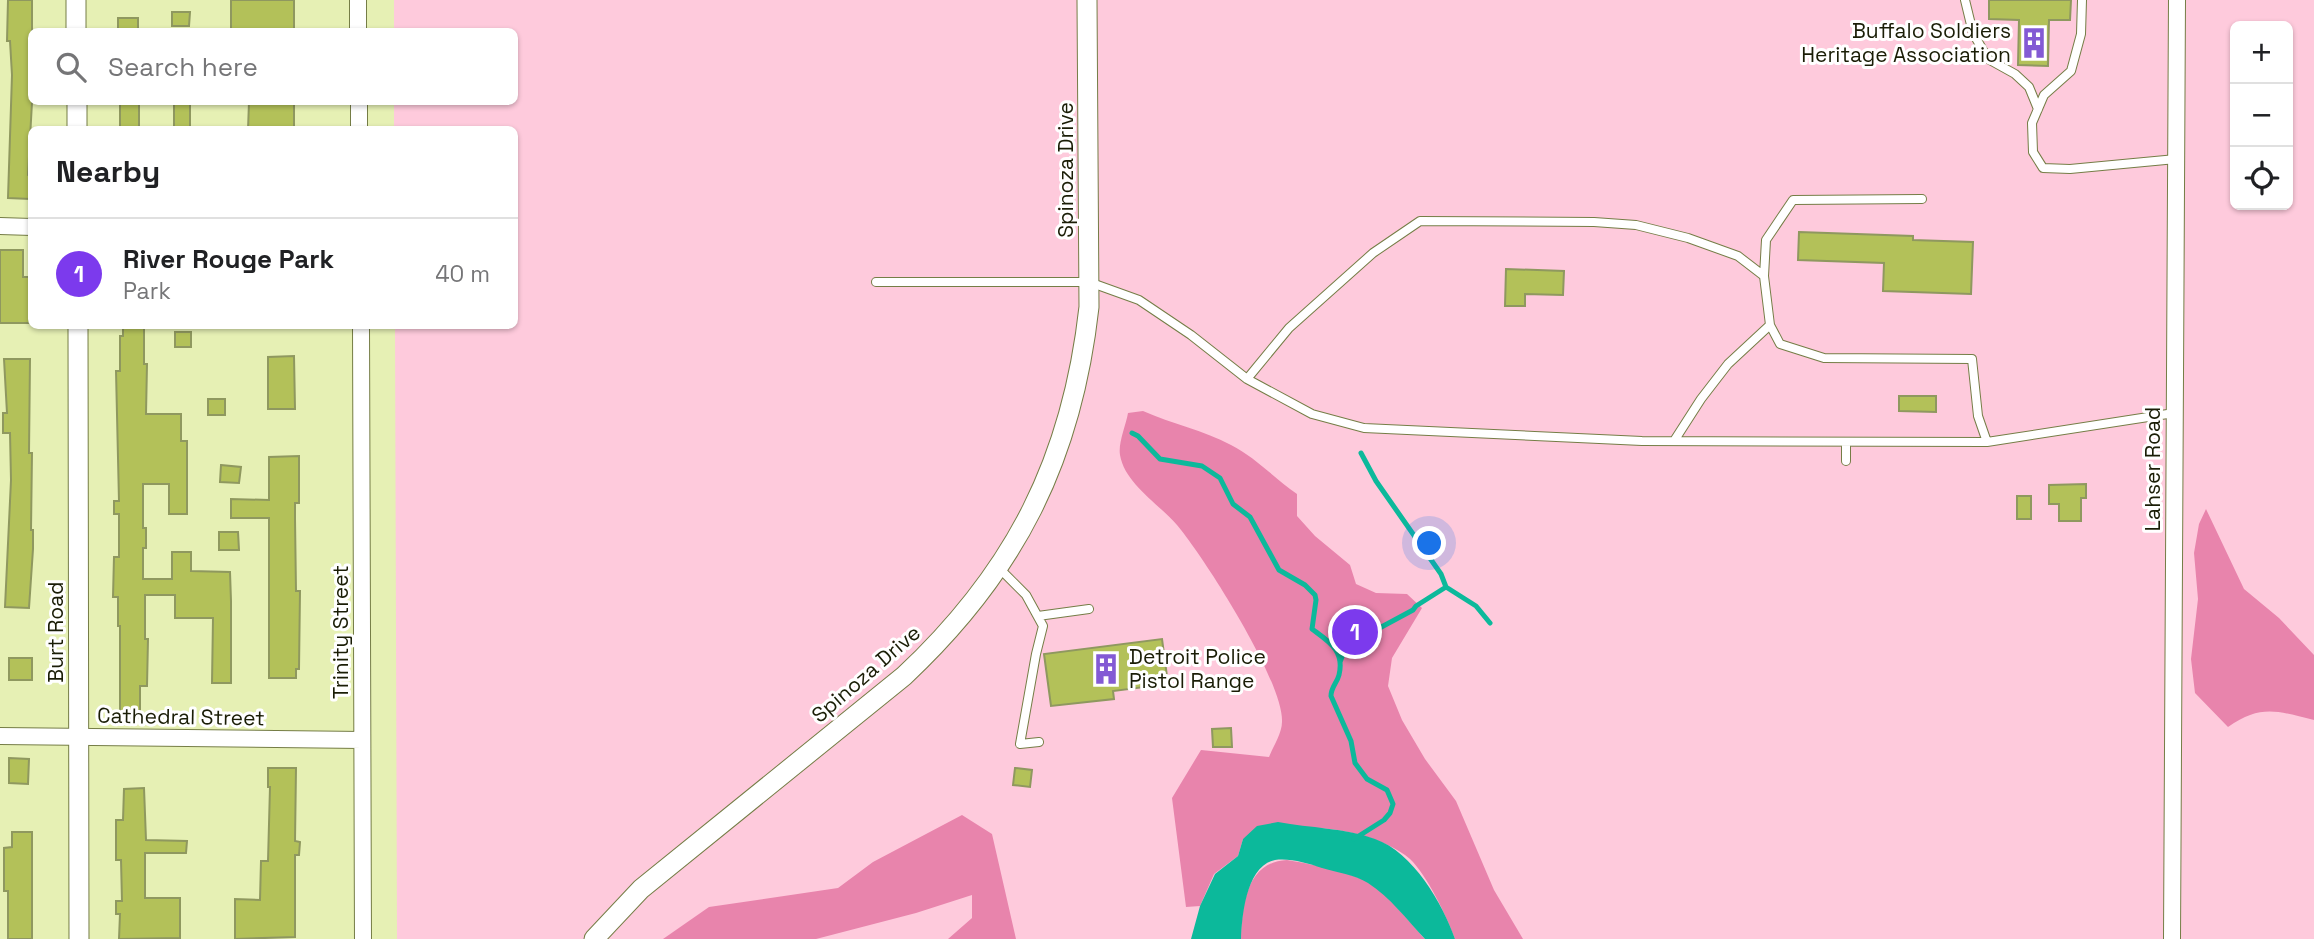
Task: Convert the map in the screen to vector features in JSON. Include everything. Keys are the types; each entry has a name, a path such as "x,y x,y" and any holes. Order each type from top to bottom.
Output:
{"street":[{"path":"76,0 76,28"},
{"path":"358,0 358,28"},
{"name":"Spinoza Drive","path":"594,939 641,889 904,676 951,629 999,568 1032,511 1065,432 1084,349 1089,282 1087,0"},
{"name":"Lahser Road","path":"2172,939 2177,0"},
{"path":"77,105 77,126"},
{"path":"359,105 359,126"},
{"path":"0,226 28,227"},
{"name":"Burt Road","path":"78,329 79,939"},
{"name":"Trinity Street","path":"361,329 363,939"},
{"name":"Cathedral Street","path":"0,737 362,740"}],"lane":[{"path":"1965,0 1965,9 1973,33 1988,59 2015,74 2029,87 2038,109"},
{"path":"2082,0 2081,34 2071,71 2043,95 2032,122 2033,152 2043,169 2176,159"},
{"path":"1922,199 1793,200 1766,240 1764,276 1770,325 1780,344 1824,358 1972,359 1978,416 1987,442"},
{"path":"1247,379 1289,328 1373,253 1420,221 1594,222 1636,225 1688,238 1738,256 1764,276"},
{"path":"876,282 1089,282 1139,300 1191,335 1247,379 1312,414 1363,428 1674,442 1987,442 2174,413"},
{"path":"1674,442 1690,414 1728,364 1770,325"},
{"path":"1846,442 1846,461"},
{"path":"999,568 1026,595 1043,626 1020,744 1039,742"},
{"path":"1038,616 1089,609"}],"shaded area":[{"path":"394,0 2314,0 2314,939 397,939 395,329 518,329 518,126 394,126 394,105 518,105 518,28 394,28"},
{"path":"1143,411 1220,440 1248,455 1297,494 1297,516 1315,536 1350,565 1356,584 1376,593 1407,594 1422,608 1392,658 1388,686 1402,720 1425,759 1456,801 1494,890 1523,939 1455,939 1430,886 1410,859 1377,840 1325,829 1295,830 1243,839 1238,856 1214,874 1200,906 1186,907 1172,798 1201,750 1269,757 1282,722 1279,703 1270,679 1223,591 1177,525 1135,484 1123,465 1120,445 1128,413"},
{"path":"2206,509 2244,589 2279,618 2314,655 2314,720 2279,712 2260,712 2228,727 2195,693 2191,659 2198,599 2194,553 2199,524"},
{"path":"962,815 992,834 1016,939 948,939 972,918 972,895 916,913 816,939 663,939 709,907 838,888 873,862"},
{"path":"1287,860 1338,871 1366,881 1390,900 1425,939 1241,939 1245,900 1255,877 1273,863"}],"water":[{"path":"1278,822 1352,833 1389,846 1402,855 1425,881 1443,910 1455,939 1425,939 1391,902 1363,880 1293,860 1275,860 1265,864 1258,872 1247,893 1241,939 1191,939 1200,906 1215,874 1238,856 1243,839 1257,826"}],"building":[{"path":"8,0 32,0 32,28 28,28 28,105 32,105 31,126 28,126 28,199 8,198 12,75 10,41 7,41"},
{"path":"231,0 294,0 294,28 231,28"},
{"name":"Buffalo Soldiers Heritage Association","path":"1989,0 2071,0 2070,20 2049,20 2048,66 2018,65 2019,20 1989,19"},
{"path":"172,12 190,12 189,26 172,26"},
{"path":"118,18 138,18 138,28 118,28"},
{"path":"120,105 139,105 139,126 120,126"},
{"path":"174,105 190,105 190,126 174,126"},
{"path":"249,105 294,105 294,126 248,126"},
{"path":"1799,232 1913,236 1913,240 1973,242 1971,294 1883,291 1884,263 1798,260"},
{"path":"0,250 23,250 23,277 28,277 28,323 0,323"},
{"path":"1506,269 1564,271 1563,295 1525,294 1525,306 1505,306"},
{"path":"123,329 144,329 144,364 147,364 146,414 181,414 181,441 187,441 187,514 169,514 169,484 143,484 146,548 143,548 143,579 172,579 172,552 191,552 191,571 230,572 231,683 212,683 213,618 175,618 175,595 145,595 147,686 140,686 140,718 120,718 120,626 118,597 113,597 114,557 119,557 119,514 114,514 114,501 119,501 116,371 120,371 120,336 123,336"},
{"path":"175,332 191,332 191,347 175,347"},
{"path":"294,356 295,409 268,409 268,357"},
{"path":"4,359 30,359 29,453 32,453 33,549 29,608 5,607 11,480 10,433 3,433 3,413 7,413"},
{"path":"1899,396 1936,396 1936,412 1899,411"},
{"path":"208,399 225,399 225,415 208,415"},
{"path":"299,456 299,503 295,503 295,519 296,591 300,591 299,669 296,669 296,678 269,678 269,518 231,518 231,499 269,500 269,457"},
{"path":"221,465 241,467 239,483 220,482"},
{"path":"2086,484 2086,498 2081,498 2081,521 2059,521 2059,504 2049,504 2049,485"},
{"path":"2017,496 2031,496 2031,519 2017,519"},
{"path":"219,532 238,532 239,550 219,550"},
{"name":"Detroit Police Pistol Range","path":"1162,639 1168,684 1113,691 1114,699 1051,706 1044,654"},
{"path":"9,658 32,658 32,680 9,680"},
{"path":"1231,728 1232,747 1213,747 1212,729"},
{"path":"9,758 29,759 28,784 9,783"},
{"path":"268,768 296,768 295,841 300,842 299,855 295,855 295,937 235,939 235,899 260,900 261,861 268,861"},
{"path":"1015,768 1032,770 1030,787 1013,785"},
{"path":"144,788 146,840 187,841 186,853 145,853 145,898 180,898 180,938 119,939 120,914 116,914 116,901 122,901 121,860 116,860 116,820 123,820 124,789"},
{"path":"12,832 32,832 32,939 8,939 8,891 4,891 4,848 12,847"}],"waterway":[{"path":"1132,433 1160,459 1202,466 1220,478 1233,504 1250,517 1279,570 1305,585 1315,595 1312,629 1334,647 1340,659 1339,675 1331,696 1351,741 1355,763 1367,779 1387,790 1393,804 1384,820 1354,839"},
{"path":"1361,453 1376,481 1441,574 1446,587 1476,606 1490,623"},
{"path":"1340,662 1343,654 1361,644 1374,631 1413,610 1446,587"}],"place":[{"name":"Buffalo Soldiers Heritage Association","path":"2034,43"},
{"name":"River Rouge Park","path":"1355,632"},
{"name":"Detroit Police Pistol Range","path":"1106,669"}]}
